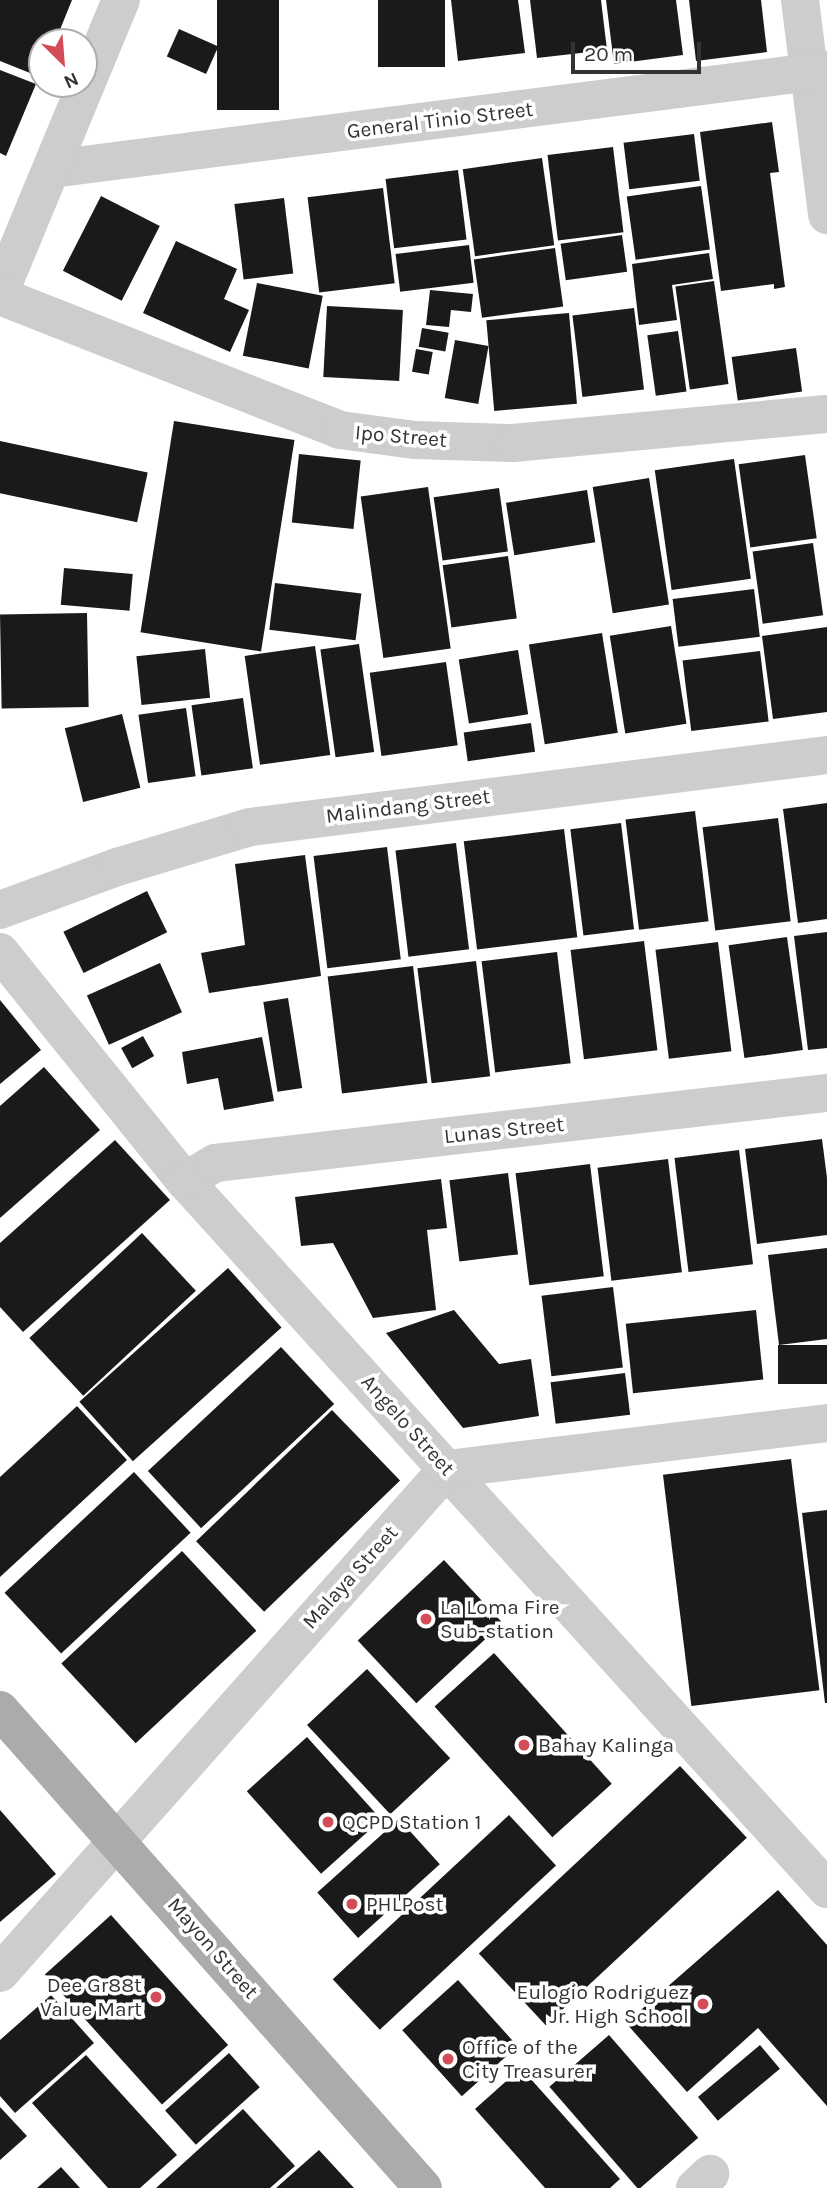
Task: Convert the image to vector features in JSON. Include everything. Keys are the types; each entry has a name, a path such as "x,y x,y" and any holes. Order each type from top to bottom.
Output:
{"main road":[{"name":"Mayon Street","path":"0,1710 424,2188"}],"street":[{"path":"0,294 121,0"},
{"path":"800,0 818,71 827,215"},
{"name":"General Tinio Street","path":"52,169 818,71"},
{"name":"Ipo Street","path":"0,294 340,430 415,440 513,443 827,414"},
{"name":"Malindang Street","path":"0,910 117,867 250,827 827,755"},
{"name":"Angelo Street","path":"0,953 185,1181 827,1889"},
{"name":"Lunas Street","path":"185,1181 215,1163 827,1093"},
{"path":"447,1469 827,1423"},
{"name":"Malaya Street","path":"0,1973 116,1838 447,1469"}],"building":[{"path":"0,0 72,0 61,28 28,28 28,72 0,61"},
{"path":"217,0 279,0 279,110 217,110"},
{"path":"378,0 445,0 445,67 378,67"},
{"path":"451,0 518,0 525,53 458,61"},
{"path":"530,0 601,0 607,50 537,58"},
{"path":"606,0 676,0 683,55 614,64"},
{"path":"689,0 761,0 767,52 696,61"},
{"path":"179,29 218,46 206,74 167,56"},
{"path":"0,70 28,81 28,98 30,98 6,156 0,153"},
{"path":"772,122 779,172 770,173 785,287 774,289 774,284 721,291 700,132"},
{"path":"694,134 700,181 629,189 624,143"},
{"path":"613,147 623,232 558,240 547,155"},
{"path":"542,158 554,245 475,256 463,169"},
{"path":"458,170 467,239 394,248 386,179"},
{"path":"701,186 710,249 636,260 627,196"},
{"path":"383,188 395,283 319,293 308,197"},
{"path":"101,196 160,226 122,301 63,271"},
{"path":"284,198 293,273 244,280 234,204"},
{"path":"622,235 627,272 566,280 561,244"},
{"path":"176,241 237,269 224,299 249,310 230,352 143,313"},
{"path":"469,245 474,283 400,292 396,254"},
{"path":"555,248 563,306 482,318 474,259"},
{"path":"709,253 713,279 672,285 677,320 639,325 632,264"},
{"path":"714,281 728,384 690,389 675,286"},
{"path":"257,283 323,296 309,368 243,356"},
{"path":"430,290 473,294 471,312 451,310 449,327 426,325"},
{"path":"327,306 403,310 399,381 323,377"},
{"path":"634,308 644,389 582,397 572,316"},
{"path":"569,313 577,404 494,411 486,320"},
{"path":"422,328 449,333 445,351 419,347"},
{"path":"678,331 686,391 656,396 647,335"},
{"path":"455,340 488,346 478,404 445,398"},
{"path":"796,348 802,392 738,401 732,357"},
{"path":"416,349 433,352 429,375 412,372"},
{"path":"174,421 294,440 261,651 141,632"},
{"path":"0,441 148,472 137,522 0,493"},
{"path":"299,454 361,460 353,529 292,523"},
{"path":"805,455 817,538 750,548 739,464"},
{"path":"734,459 751,579 672,590 655,470"},
{"path":"649,478 669,604 613,613 593,487"},
{"path":"428,487 451,648 383,658 361,496"},
{"path":"499,488 508,551 443,561 434,497"},
{"path":"587,490 595,542 514,555 506,503"},
{"path":"813,543 823,615 763,624 753,551"},
{"path":"508,556 517,618 451,628 443,565"},
{"path":"64,568 133,574 130,611 61,605"},
{"path":"275,583 361,594 356,640 269,630"},
{"path":"754,589 760,637 678,647 673,599"},
{"path":"87,613 89,707 2,709 0,615"},
{"path":"671,626 686,724 625,733 610,636"},
{"path":"827,627 827,712 773,719 762,636"},
{"path":"602,633 618,733 545,744 529,645"},
{"path":"359,644 374,752 336,757 320,649"},
{"path":"315,646 330,755 260,765 245,656"},
{"path":"205,649 210,698 141,705 136,656"},
{"path":"518,650 528,714 469,724 459,659"},
{"path":"760,651 769,721 691,731 683,661"},
{"path":"446,662 458,745 381,756 370,673"},
{"path":"243,698 253,768 201,776 192,705"},
{"path":"186,708 196,776 148,783 138,715"},
{"path":"122,714 140,788 83,802 65,728"},
{"path":"531,723 535,752 468,761 464,732"},
{"path":"827,803 827,919 798,923 783,809"},
{"path":"695,811 709,921 639,930 626,820"},
{"path":"778,818 791,921 715,930 703,827"},
{"path":"621,823 634,929 583,935 570,829"},
{"path":"564,829 577,937 477,949 464,841"},
{"path":"456,843 469,949 408,957 395,850"},
{"path":"387,847 401,959 327,968 314,856"},
{"path":"305,855 321,976 209,993 201,953 245,945 235,864"},
{"path":"147,891 167,932 84,973 63,932"},
{"path":"827,932 827,1048 808,1050 794,936"},
{"path":"787,937 803,1050 744,1058 729,945"},
{"path":"644,941 657,1050 584,1059 571,950"},
{"path":"718,942 731,1051 669,1059 655,950"},
{"path":"557,952 571,1063 495,1072 482,961"},
{"path":"476,961 490,1076 432,1083 417,968"},
{"path":"160,963 182,1012 109,1045 87,996"},
{"path":"413,966 427,1083 342,1094 328,976"},
{"path":"288,998 302,1088 278,1092 263,1002"},
{"path":"0,1000 41,1050 0,1084"},
{"path":"143,1036 154,1056 132,1068 121,1048"},
{"path":"262,1037 274,1101 224,1110 218,1078 187,1084 182,1052"},
{"path":"44,1067 100,1130 0,1218 0,1106"},
{"path":"822,1139 827,1178 827,1235 757,1244 745,1149"},
{"path":"115,1140 170,1200 23,1332 0,1307 0,1243"},
{"path":"739,1150 753,1264 688,1272 674,1158"},
{"path":"668,1159 682,1272 611,1281 598,1168"},
{"path":"590,1164 604,1276 529,1285 516,1173"},
{"path":"508,1173 518,1254 459,1262 449,1180"},
{"path":"441,1179 447,1228 427,1230 436,1310 373,1318 333,1243 301,1246 295,1197"},
{"path":"142,1233 196,1291 83,1396 29,1338"},
{"path":"827,1248 827,1339 779,1345 768,1255"},
{"path":"228,1268 282,1327 133,1461 79,1402"},
{"path":"613,1287 623,1367 551,1376 542,1296"},
{"path":"454,1310 499,1364 531,1359 539,1416 463,1428 386,1333"},
{"path":"756,1310 763,1380 633,1393 626,1324"},
{"path":"778,1345 827,1345 827,1384 778,1384"},
{"path":"281,1347 334,1404 201,1528 148,1471"},
{"path":"625,1373 630,1415 556,1424 551,1382"},
{"path":"77,1406 127,1460 0,1577 0,1477"},
{"path":"332,1410 400,1480 264,1612 196,1541"},
{"path":"791,1459 819,1690 691,1706 663,1475"},
{"path":"134,1472 191,1533 61,1653 5,1593"},
{"path":"827,1510 827,1703 825,1703 802,1513"},
{"path":"182,1551 256,1631 136,1743 61,1664"},
{"path":"444,1560 503,1623 416,1703 358,1640"},
{"name":"Bahay Kalinga","path":"494,1653 612,1784 552,1837 435,1707"},
{"path":"367,1669 450,1758 390,1814 307,1725"},
{"path":"307,1737 381,1819 321,1874 247,1791"},
{"path":"680,1766 747,1838 546,2025 479,1954"},
{"path":"0,1810 56,1874 0,1922"},
{"path":"509,1815 556,1865 380,2030 333,1979"},
{"path":"399,1819 440,1864 358,1938 317,1893"},
{"path":"778,1890 827,1945 827,2106 758,2028 687,2092 626,2023"},
{"path":"111,1915 228,2045 162,2105 45,1975"},
{"path":"458,1980 518,2046 462,2096 402,2030"},
{"path":"51,1995 94,2043 15,2113 0,2096 0,2040"},
{"path":"609,2035 698,2138 637,2188 549,2087"},
{"path":"760,2045 780,2069 718,2121 698,2097"},
{"path":"229,2053 260,2087 196,2145 165,2111"},
{"path":"86,2055 177,2155 140,2188 108,2188 32,2103"},
{"path":"521,2068 620,2179 610,2188 545,2188 475,2109"},
{"path":"0,2107 27,2136 0,2160"},
{"path":"243,2109 295,2166 270,2188 156,2188"},
{"path":"319,2150 354,2188 276,2188"},
{"path":"61,2167 80,2188 37,2188"}],"place":[{"name":"La Loma Fire Sub-station","path":"426,1619"},
{"name":"Bahay Kalinga","path":"524,1745"},
{"name":"QCPD Station 1","path":"328,1822"},
{"name":"PHLPost","path":"352,1904"},
{"name":"Dee Gr88t Value Mart","path":"156,1997"},
{"name":"Eulogio Rodriguez Jr. High School","path":"703,2004"},
{"name":"Office of the City Treasurer","path":"448,2059"}]}
